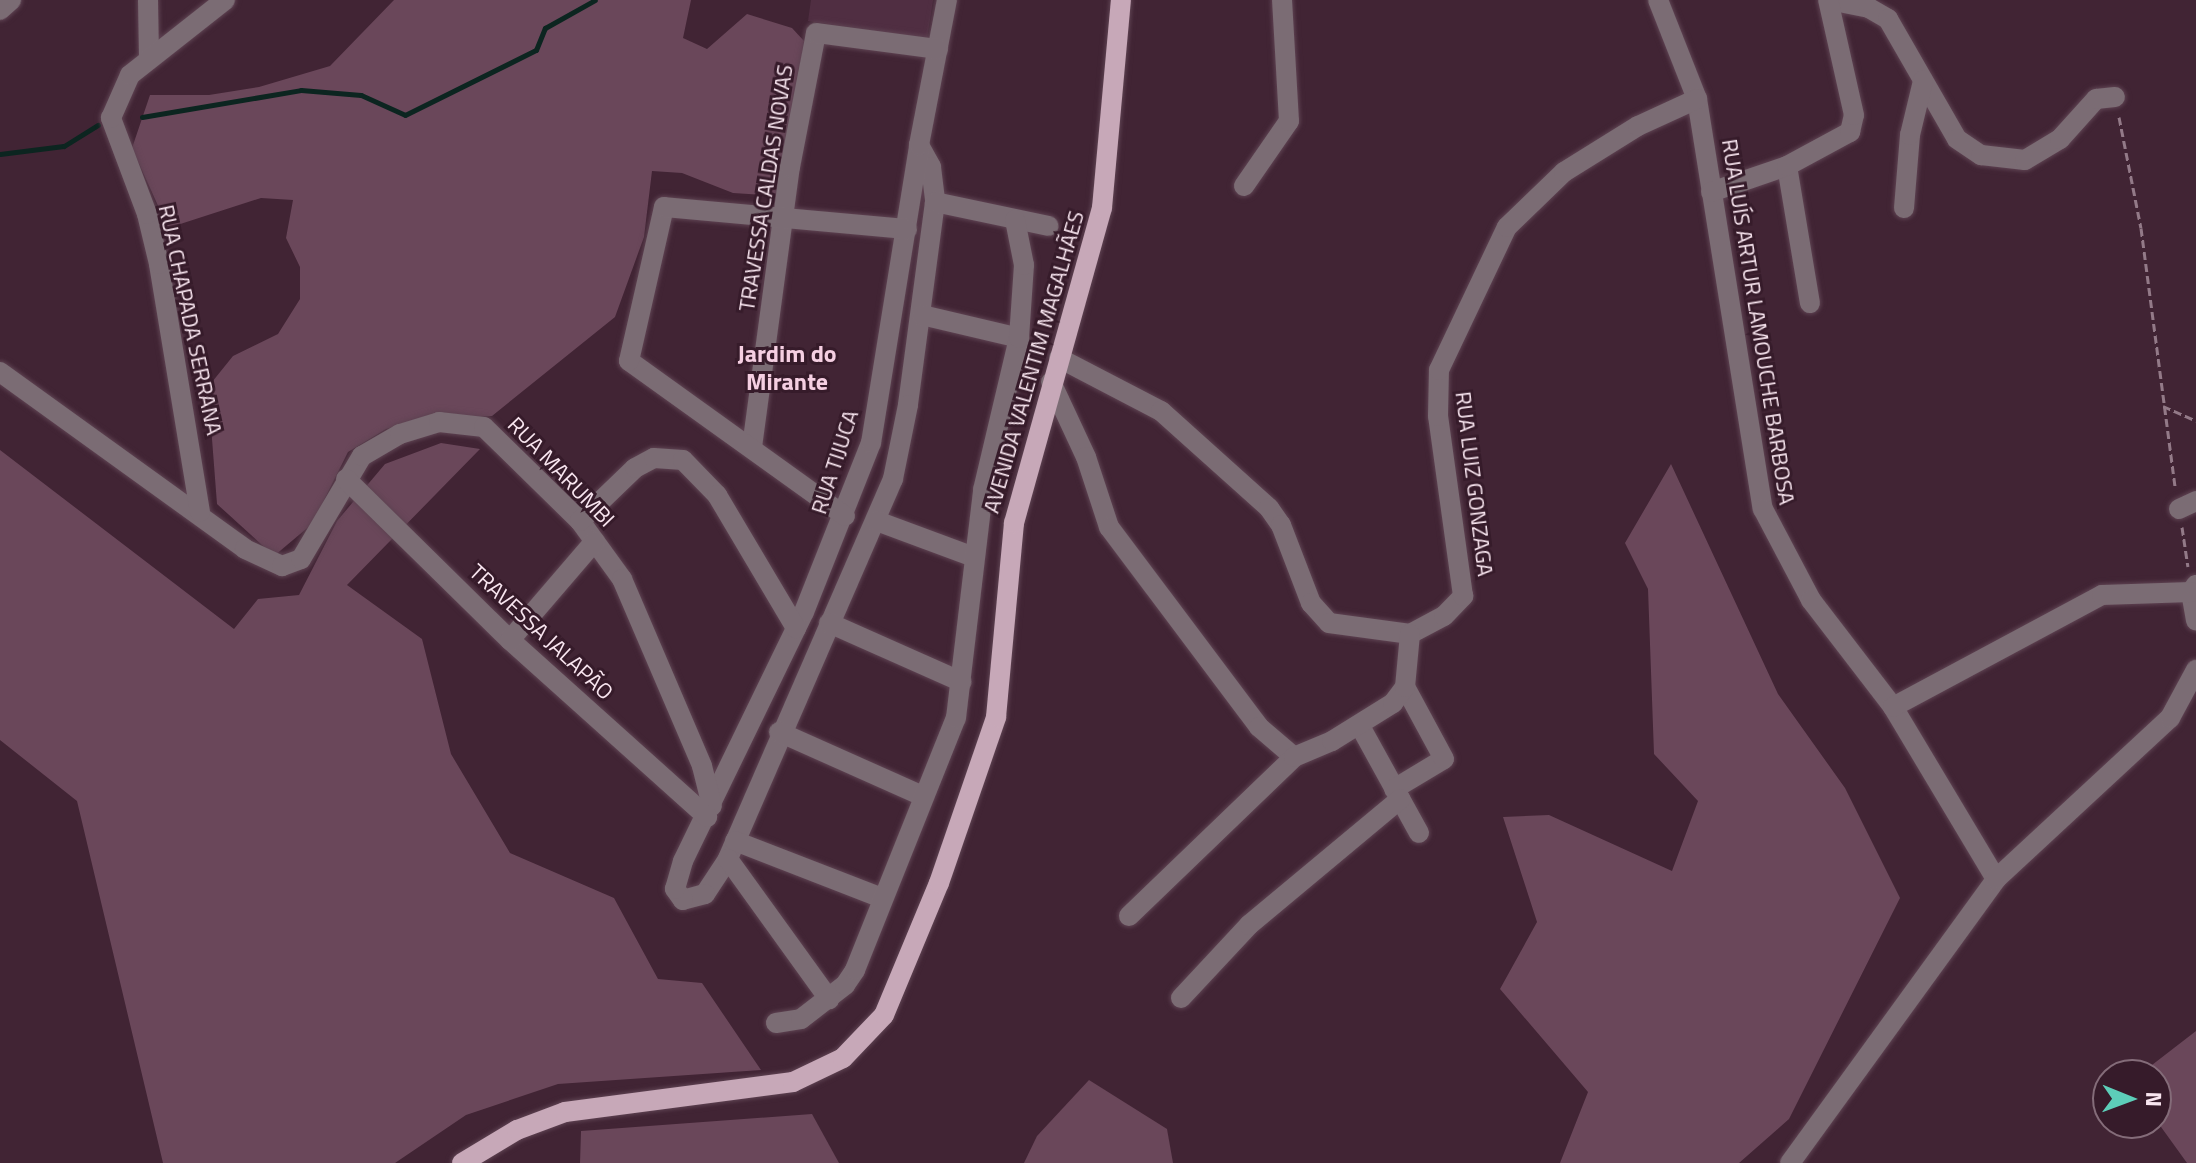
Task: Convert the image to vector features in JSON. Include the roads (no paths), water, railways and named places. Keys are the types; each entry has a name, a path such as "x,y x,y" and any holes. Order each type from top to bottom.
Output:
{"main road":[{"name":"AVENIDA VALENTIM MAGALHÃES","path":"462,1163 517,1130 565,1112 777,1086 825,1069 862,1042 884,1015 913,952 996,717 1014,523 1102,208 1121,0"}],"street":[{"path":"0,10 11,0"},
{"path":"148,0 149,58"},
{"name":"RUA CHAPADA SERRANA","path":"200,512 159,264 147,214 111,118 130,75 225,0"},
{"name":"RUA TIJUCA","path":"731,850 705,894 690,902 675,889 683,861 710,811 796,628 845,516 871,443 919,145 947,0"},
{"path":"1244,186 1289,121 1282,0"},
{"name":"RUA LUÍS ARTUR LAMOUCHE BARBOSA","path":"1658,0 1697,99 1763,509 1811,600 1893,707 1996,879"},
{"path":"1711,192 1787,166 1845,138 1853,123 1829,0 1869,8 1888,19 1957,139 1981,155 2009,161 2025,160 2060,139 2096,99 2115,97"},
{"name":"TRAVESSA CALDAS NOVAS","path":"752,447 783,219 816,33 938,49"},
{"path":"1904,208 1910,135 1923,81"},
{"name":"RUA LUIZ GONZAGA","path":"1410,634 1444,616 1463,596 1438,416 1439,370 1507,227 1540,191 1576,163 1638,126 1697,99"},
{"path":"731,850 779,732 877,521 903,438 935,202 931,167 919,145"},
{"path":"1787,166 1810,303"},
{"path":"935,202 1049,226"},
{"path":"845,516 629,361 664,207 907,229"},
{"path":"776,1023 801,1019 829,999 855,970 956,718 983,490 1019,338 1024,265 1015,220"},
{"path":"922,315 1019,338"},
{"path":"1059,358 1161,411 1269,508 1281,525 1311,603 1329,623 1410,634 1405,687 1393,703 1360,726 1294,757 1129,916"},
{"name":"RUA MARUMBI","path":"0,372 200,512 245,549 282,566 301,559 346,479 362,456 379,444 439,422 484,427 503,442 580,521 638,612 702,766 710,811"},
{"path":"1051,382 1086,457 1109,527 1259,727 1294,757"},
{"path":"580,521 635,468 654,458 683,460 717,495 796,628"},
{"name":"TRAVESSA JALAPÃO","path":"346,479 510,640 710,811"},
{"path":"877,521 974,557"},
{"path":"510,640 595,541"},
{"path":"1893,707 2102,595 2137,589 2194,588 2196,621"},
{"path":"829,623 962,682"},
{"path":"1790,1163 1829,1114 1936,956 1996,879 2170,718 2196,670"},
{"path":"1181,998 1249,925 1397,794 1444,759 1405,687"},
{"path":"1360,726 1419,833"},
{"path":"779,732 923,796"},
{"path":"731,850 882,898"},
{"path":"731,850 829,999"}],"waterway":[{"path":"142,117 301,90 361,95 405,115 536,50 545,28 595,0"},
{"path":"0,154 64,146 98,125"}],"district":[{"name":"Jardim do Mirante","path":"787,368"}]}
